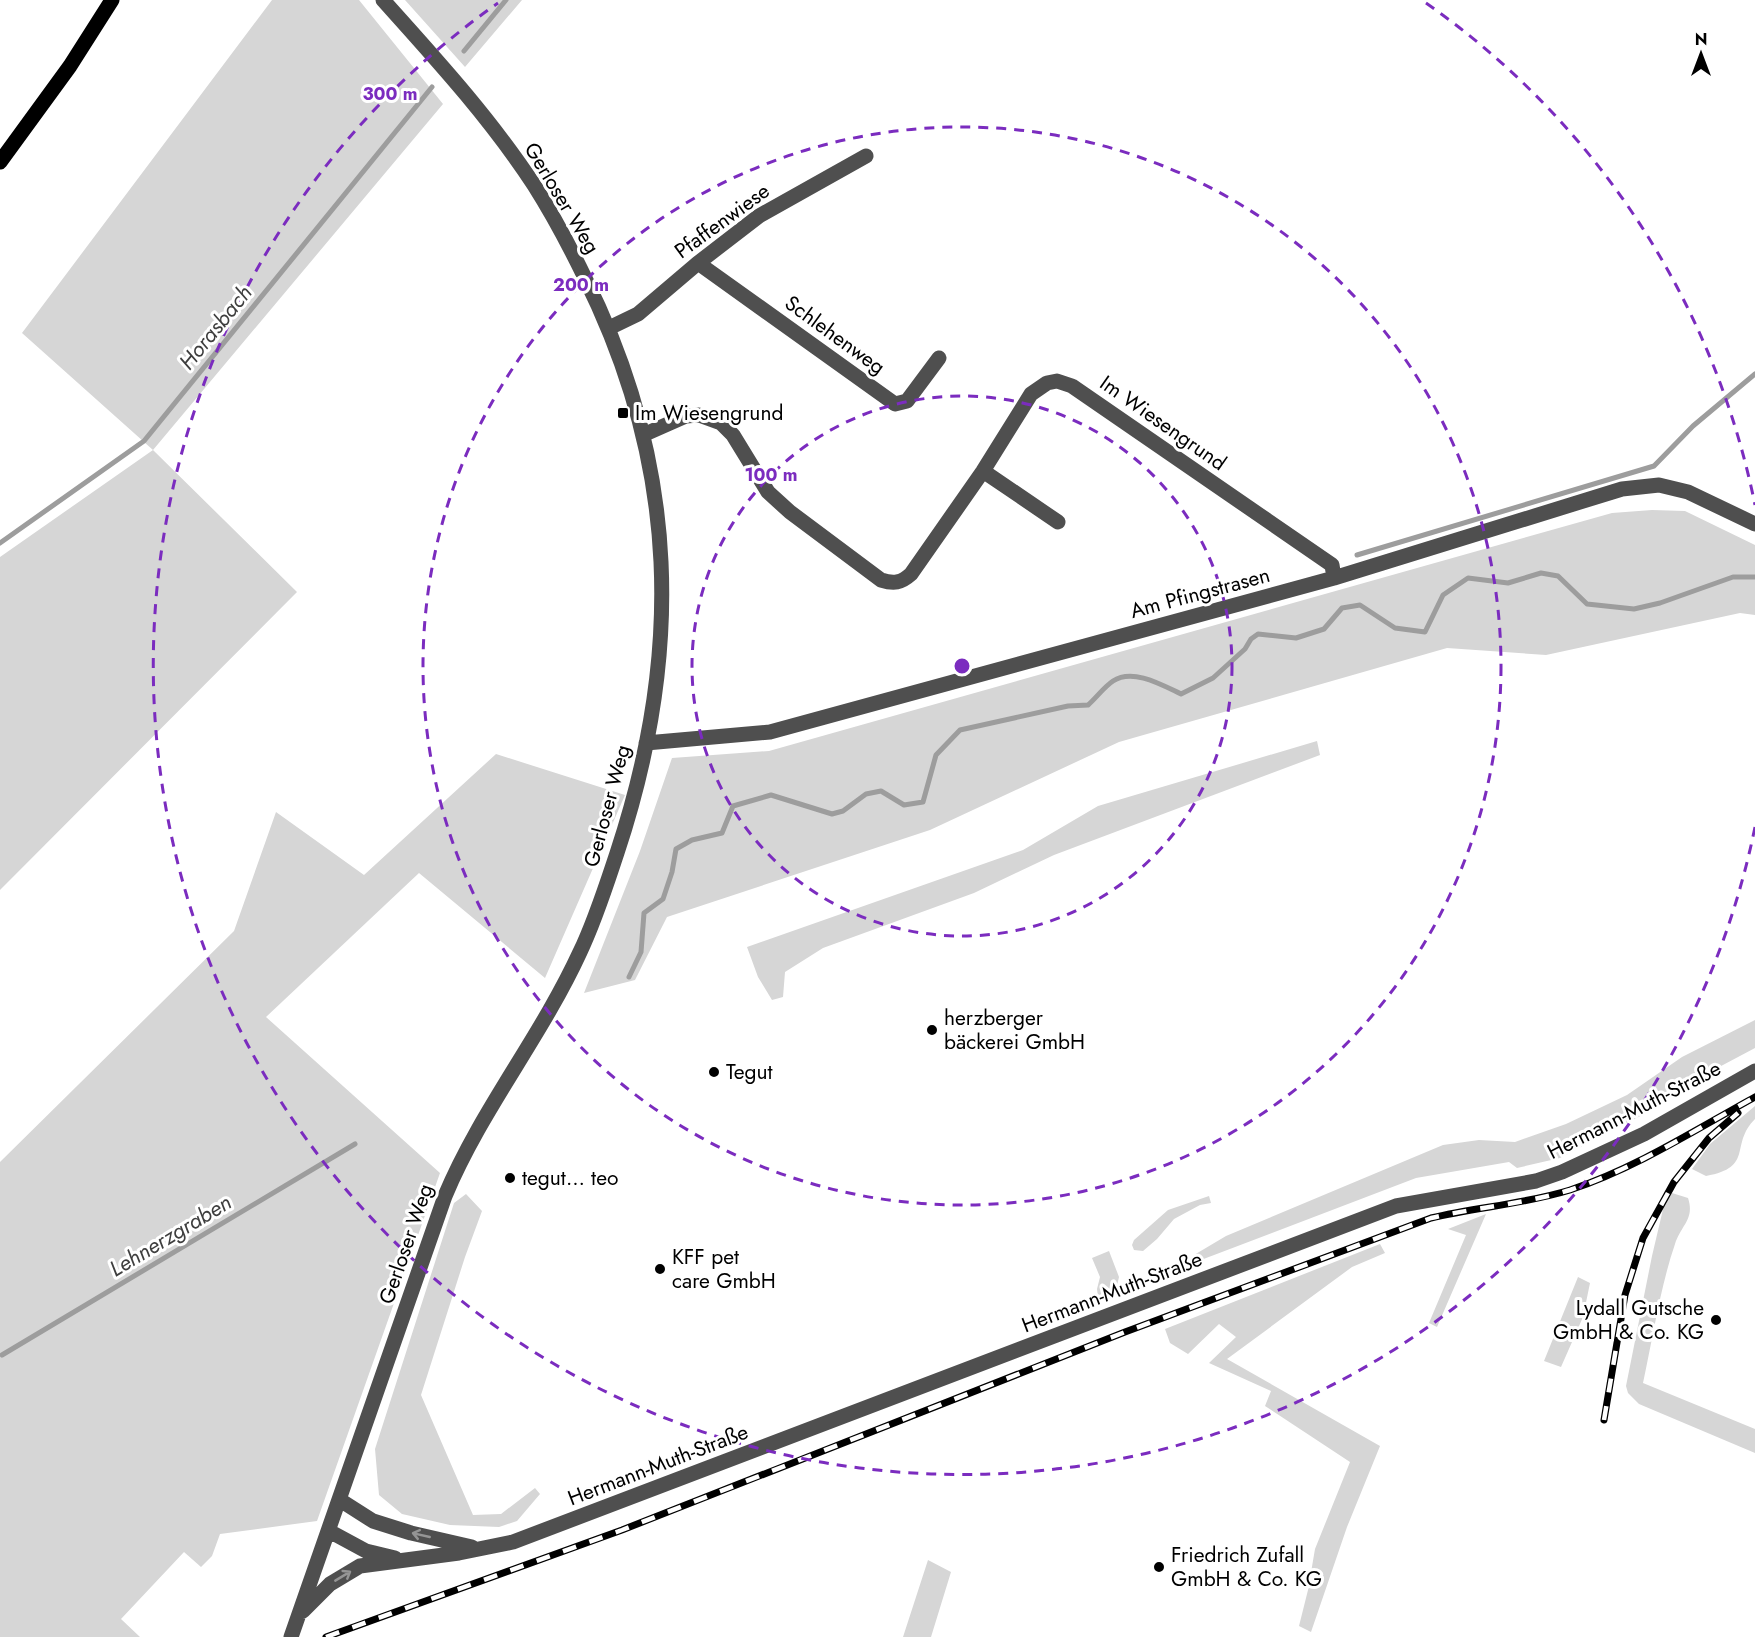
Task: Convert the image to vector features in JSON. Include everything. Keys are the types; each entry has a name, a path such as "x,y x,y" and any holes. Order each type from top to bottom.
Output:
{"main road":[{"path":"0,162 70,66 112,0"}],"street":[{"name":"Gerloser Weg","path":"291,1637 445,1196 459,1162 552,1005 581,951 607,884 638,786 660,648 662,586 657,511 644,435 609,328 570,248 535,186 452,76 383,0"},
{"name":"Pfaffenwiese","path":"609,328 638,314 698,263 759,216 866,156"},
{"name":"Schlehenweg","path":"698,263 895,404 907,401 939,358"},
{"name":"Im Wiesengrund","path":"644,435 686,416 699,414 721,423 733,435 768,492 790,512 881,580 891,583 902,582 911,574 983,471 1031,394 1047,383 1057,381 1072,386 1332,565 1334,578"},
{"path":"983,471 1058,522"},
{"name":"Am Pfingstrasen","path":"646,743 770,732 1334,578 1622,489 1659,485 1688,492 1755,524"},
{"name":"Hermann-Muth-Straße","path":"299,1614 330,1584 360,1566 459,1553 513,1542 1396,1206 1536,1181 1562,1172 1644,1134 1755,1071"},
{"name":"Hermann-Muth-Straße","path":"340,1500 373,1521 411,1533 478,1548"},
{"name":"Hermann-Muth-Straße","path":"329,1531 366,1551 403,1560"}],"shaded area":[{"path":"272,0 359,0 443,104 153,450 22,333"},
{"path":"405,0 522,0 465,67"},
{"path":"153,450 297,592 0,890 0,557"},
{"path":"1652,510 1685,511 1755,545 1755,615 1740,613 1546,655 1447,648 1119,742 930,830 667,917 635,980 584,993 640,851 672,758 769,751 1612,513"},
{"path":"1317,741 1320,755 1054,855 974,893 823,948 785,972 783,997 772,1000 758,977 747,947 1023,850 1098,806"},
{"path":"496,754 625,795 545,978 419,873 266,1017 440,1173 317,1521 220,1534 212,1556 201,1567 184,1552 121,1619 140,1637 0,1637 0,1162 234,931 276,812 364,875"},
{"path":"1755,1020 1755,1048 1657,1100 1652,1110 1560,1158 1517,1168 1509,1162 1416,1178 1193,1263 1194,1255 1226,1236 1443,1145 1479,1140 1515,1142 1566,1124 1627,1095 1682,1057"},
{"path":"1755,1106 1755,1119 1747,1129 1739,1154 1731,1167 1706,1176 1692,1169 1710,1144"},
{"path":"1672,1193 1688,1198 1690,1211 1670,1261 1643,1383 1755,1429 1755,1453 1639,1404 1628,1393 1626,1386 1652,1256 1664,1205"},
{"path":"466,1194 482,1211 421,1395 473,1515 501,1514 535,1488 540,1494 517,1521 499,1527 450,1525 402,1514 379,1495 375,1449 454,1203"},
{"path":"1209,1196 1211,1203 1200,1205 1174,1219 1143,1251 1134,1250 1132,1245 1134,1240 1168,1210"},
{"path":"1486,1214 1437,1327 1429,1323 1466,1235 1448,1229"},
{"path":"1380,1244 1385,1253 1352,1267 1227,1359 1380,1446 1347,1527 1311,1632 1299,1626 1315,1549 1350,1462 1265,1406 1271,1391 1209,1363 1236,1337 1219,1324 1188,1354 1170,1343 1165,1329"},
{"path":"1109,1251 1119,1277 1115,1294 1098,1297 1100,1277 1092,1258"},
{"path":"1578,1277 1590,1283 1583,1317 1561,1367 1544,1361"},
{"path":"928,1560 951,1572 931,1637 903,1637"}],"waterway":[{"name":"Horasbach","path":"464,51 506,0"},
{"name":"Horasbach","path":"0,543 144,441 432,87"},
{"path":"1357,555 1654,466 1693,426 1755,374"},
{"name":"Lehnerzgraben","path":"629,977 641,952 644,913 663,899 672,872 676,849 692,840 722,833 733,806 771,795 832,814 843,811 866,794 881,791 904,805 923,802 936,755 960,730 1068,706 1088,705 1110,683 1121,677 1147,679 1181,694 1213,678 1258,634 1296,638 1324,629 1342,608 1360,605 1395,628 1425,632 1443,595 1468,578 1508,583 1541,573 1558,576 1587,604 1634,609 1660,603 1733,577 1755,577"},
{"name":"Lehnerzgraben","path":"2,1355 355,1144"}],"railway":[{"path":"326,1637 622,1530 1125,1332 1431,1218 1536,1199 1594,1181 1665,1148 1755,1097"},
{"path":"1604,1420 1625,1295 1643,1238 1674,1182 1709,1138 1738,1113"}],"place":[{"name":"Im Wiesengrund","path":"623,413"},
{"name":"herzberger bäckerei GmbH","path":"932,1030"},
{"name":"Tegut","path":"714,1072"},
{"name":"tegut… teo","path":"510,1178"},
{"name":"KFF pet care GmbH","path":"660,1269"},
{"name":"Lydall Gutsche GmbH & Co. KG","path":"1716,1320"},
{"name":"Friedrich Zufall GmbH & Co. KG","path":"1159,1567"}]}
